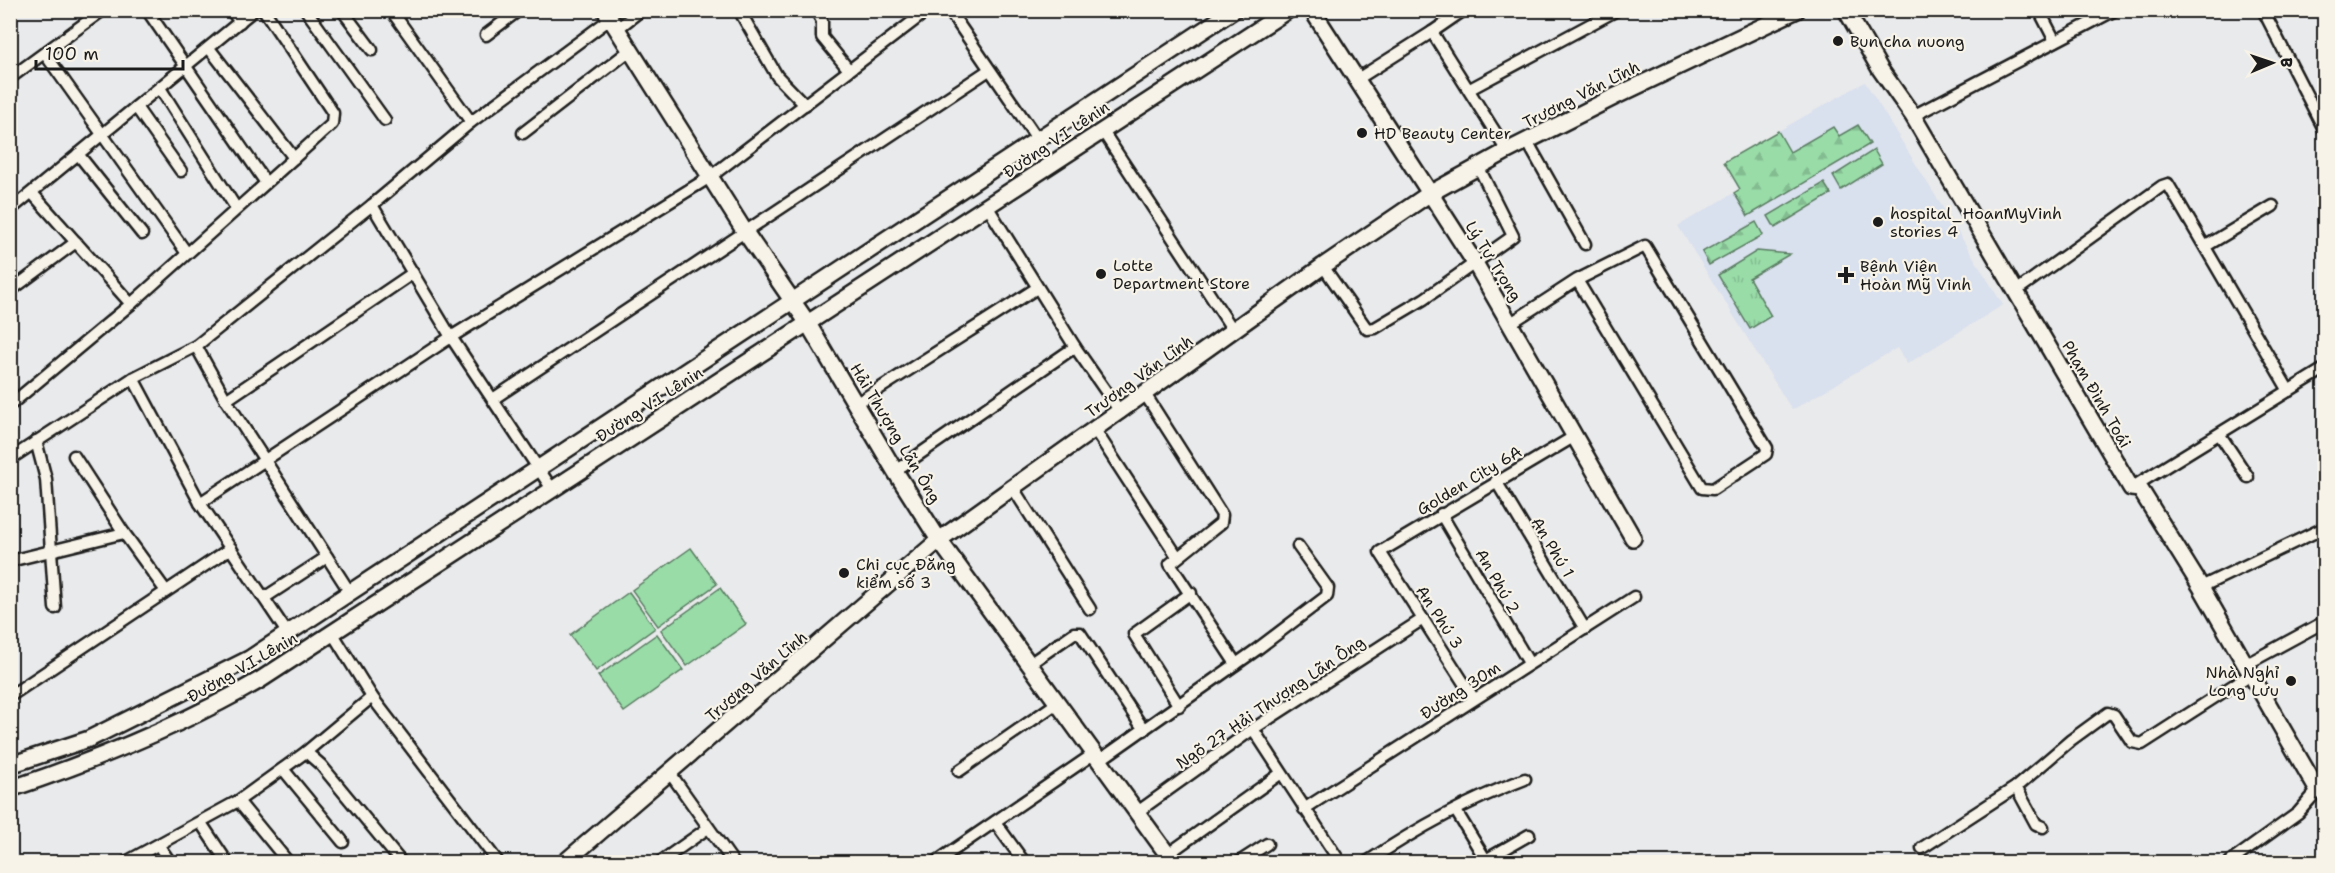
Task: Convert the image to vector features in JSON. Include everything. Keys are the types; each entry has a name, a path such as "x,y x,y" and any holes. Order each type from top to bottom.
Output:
{"street":[{"path":"10,78 103,10"},
{"path":"147,10 266,183"},
{"path":"231,10 240,22"},
{"path":"10,210 254,10"},
{"path":"10,405 132,304 186,252 332,124 333,113 264,10"},
{"path":"306,10 385,120"},
{"path":"342,10 372,50"},
{"path":"391,10 471,122"},
{"path":"486,35 519,10"},
{"path":"10,459 133,378 196,346 372,206 471,122 611,20 641,10"},
{"path":"739,10 777,76 806,105"},
{"path":"816,10 822,21 822,37 849,70"},
{"path":"200,503 451,337 710,177 928,10"},
{"path":"949,10 1038,140"},
{"name":"Đường V.I Lênin","path":"10,765 89,739 171,701 249,659 415,552 1234,10"},
{"name":"Đường V.I Lênin","path":"10,789 97,760 209,710 333,634 807,322 1288,10"},
{"name":"Lý Tự Trọng","path":"1312,10 1475,263 1633,538"},
{"path":"1356,80 1464,10"},
{"path":"1470,89 1617,10"},
{"name":"Trương Văn Lĩnh","path":"565,862 939,540 1121,413 1323,266 1429,194 1507,151 1797,10"},
{"name":"Phạm Đình Toái","path":"1846,10 1880,69 1913,116 2131,488 2140,489 2202,587 2248,670 2321,787"},
{"path":"2039,10 2055,41"},
{"path":"1913,116 2115,10"},
{"path":"2263,10 2322,117 2325,129"},
{"name":"Hải Thượng Lãn Ông","path":"611,20 710,177 807,322 857,403 895,471 939,540 1171,858"},
{"path":"1431,32 1470,89 1482,114 1507,151"},
{"path":"209,48 294,158"},
{"path":"523,134 629,51"},
{"path":"45,54 186,252"},
{"path":"493,399 989,70"},
{"path":"160,88 236,208"},
{"path":"136,107 182,171"},
{"path":"1102,130 1233,330"},
{"path":"1527,141 1586,244"},
{"path":"78,154 142,234"},
{"path":"1323,266 1365,327 1370,329 1414,306 1513,236 1479,168"},
{"path":"2016,291 2165,184 2172,187 2289,391"},
{"path":"32,193 132,304"},
{"path":"372,206 451,337 552,489"},
{"path":"987,206 1075,347 1121,413"},
{"path":"2206,246 2273,206"},
{"path":"10,291 76,242"},
{"path":"1511,323 1577,280 1640,246 1647,247 1767,448 1766,454 1713,489 1702,488 1577,280"},
{"path":"226,400 413,273"},
{"path":"857,403 1037,288"},
{"path":"196,346 226,400 351,594"},
{"path":"895,471 1075,347"},
{"path":"2131,488 2325,369"},
{"path":"133,378 200,503 288,634"},
{"path":"1145,394 1223,517 1221,523 1176,556 1171,561 1171,568 1191,593 1236,664"},
{"path":"1095,430 1176,556"},
{"path":"2220,435 2248,477"},
{"name":"Golden City 6A","path":"1380,552 1575,436"},
{"path":"36,441 46,478 55,608"},
{"path":"74,456 124,533 166,591"},
{"name":"An Phú 1","path":"1496,481 1585,628"},
{"path":"1014,488 1089,609"},
{"name":"An Phú 2","path":"1441,514 1529,663"},
{"path":"2202,587 2325,528"},
{"path":"10,561 124,533"},
{"path":"936,862 1097,757 1144,730 1329,595 1328,588 1298,546"},
{"path":"10,696 231,548"},
{"path":"415,552 427,571"},
{"name":"An Phú 3","path":"1380,552 1474,699"},
{"path":"264,598 327,557"},
{"path":"1179,706 1134,634 1191,593"},
{"name":"Đường 30m","path":"1304,809 1634,597"},
{"name":"Ngõ 27 Hải Thượng Lãn Ông","path":"1136,813 1253,729 1422,619"},
{"path":"1922,848 2016,787 2071,740 2108,713 2114,715 2132,742 2142,744 2248,670 2325,622"},
{"path":"1028,664 1075,632 1080,633 1144,730"},
{"path":"333,634 372,697 498,862"},
{"path":"127,862 238,801 306,752 372,697"},
{"path":"959,771 1057,703"},
{"path":"1253,729 1280,774 1340,862"},
{"path":"306,752 321,765 401,862"},
{"path":"283,769 343,842"},
{"path":"670,773 733,862"},
{"path":"1171,858 1280,774"},
{"path":"1367,862 1406,837 1488,793 1525,779"},
{"path":"2016,787 2036,824 2043,827"},
{"path":"2230,862 2298,813 2321,787"},
{"path":"238,801 288,862"},
{"path":"1456,811 1485,862 1529,835"},
{"path":"996,822 1024,862"},
{"path":"201,823 227,862"},
{"path":"660,862 708,828"},
{"path":"1239,862 1267,844"},
{"path":"159,846 170,862"}],"shaded area":[{"name":"Bệnh Viện Hoàn Mỹ Vinh","path":"1865,82 2003,305 1907,364 1897,348 1792,410 1678,226 1739,190 1724,162"}],"green space":[{"path":"1858,125 1870,144 1748,216 1734,193 1740,189 1724,162 1778,131 1790,152 1833,127 1839,136"},
{"path":"1874,150 1882,164 1841,190 1833,176"},
{"path":"1824,183 1831,194 1775,228 1768,216"},
{"path":"1756,222 1763,235 1709,265 1702,252"},
{"path":"1757,251 1790,254 1749,278 1771,316 1750,329 1718,275"},
{"path":"691,548 717,584 658,626 632,590"},
{"path":"720,588 746,624 687,666 661,630"},
{"path":"629,592 655,628 596,671 570,635"},
{"path":"657,634 683,670 624,712 598,676"}],"place":[{"name":"Bun cha nuong","path":"1838,41"},
{"name":"HD Beauty Center","path":"1362,133"},
{"name":"hospital_HoanMyVinh stories 4","path":"1878,222"},
{"name":"Lotte Department Store","path":"1101,274"},
{"name":"Bệnh Viện Hoàn Mỹ Vinh","path":"1846,275"},
{"name":"Chi cục Đăng kiểm số 3","path":"844,573"},
{"name":"Nhà Nghỉ Long Lưu","path":"2291,681"}]}
